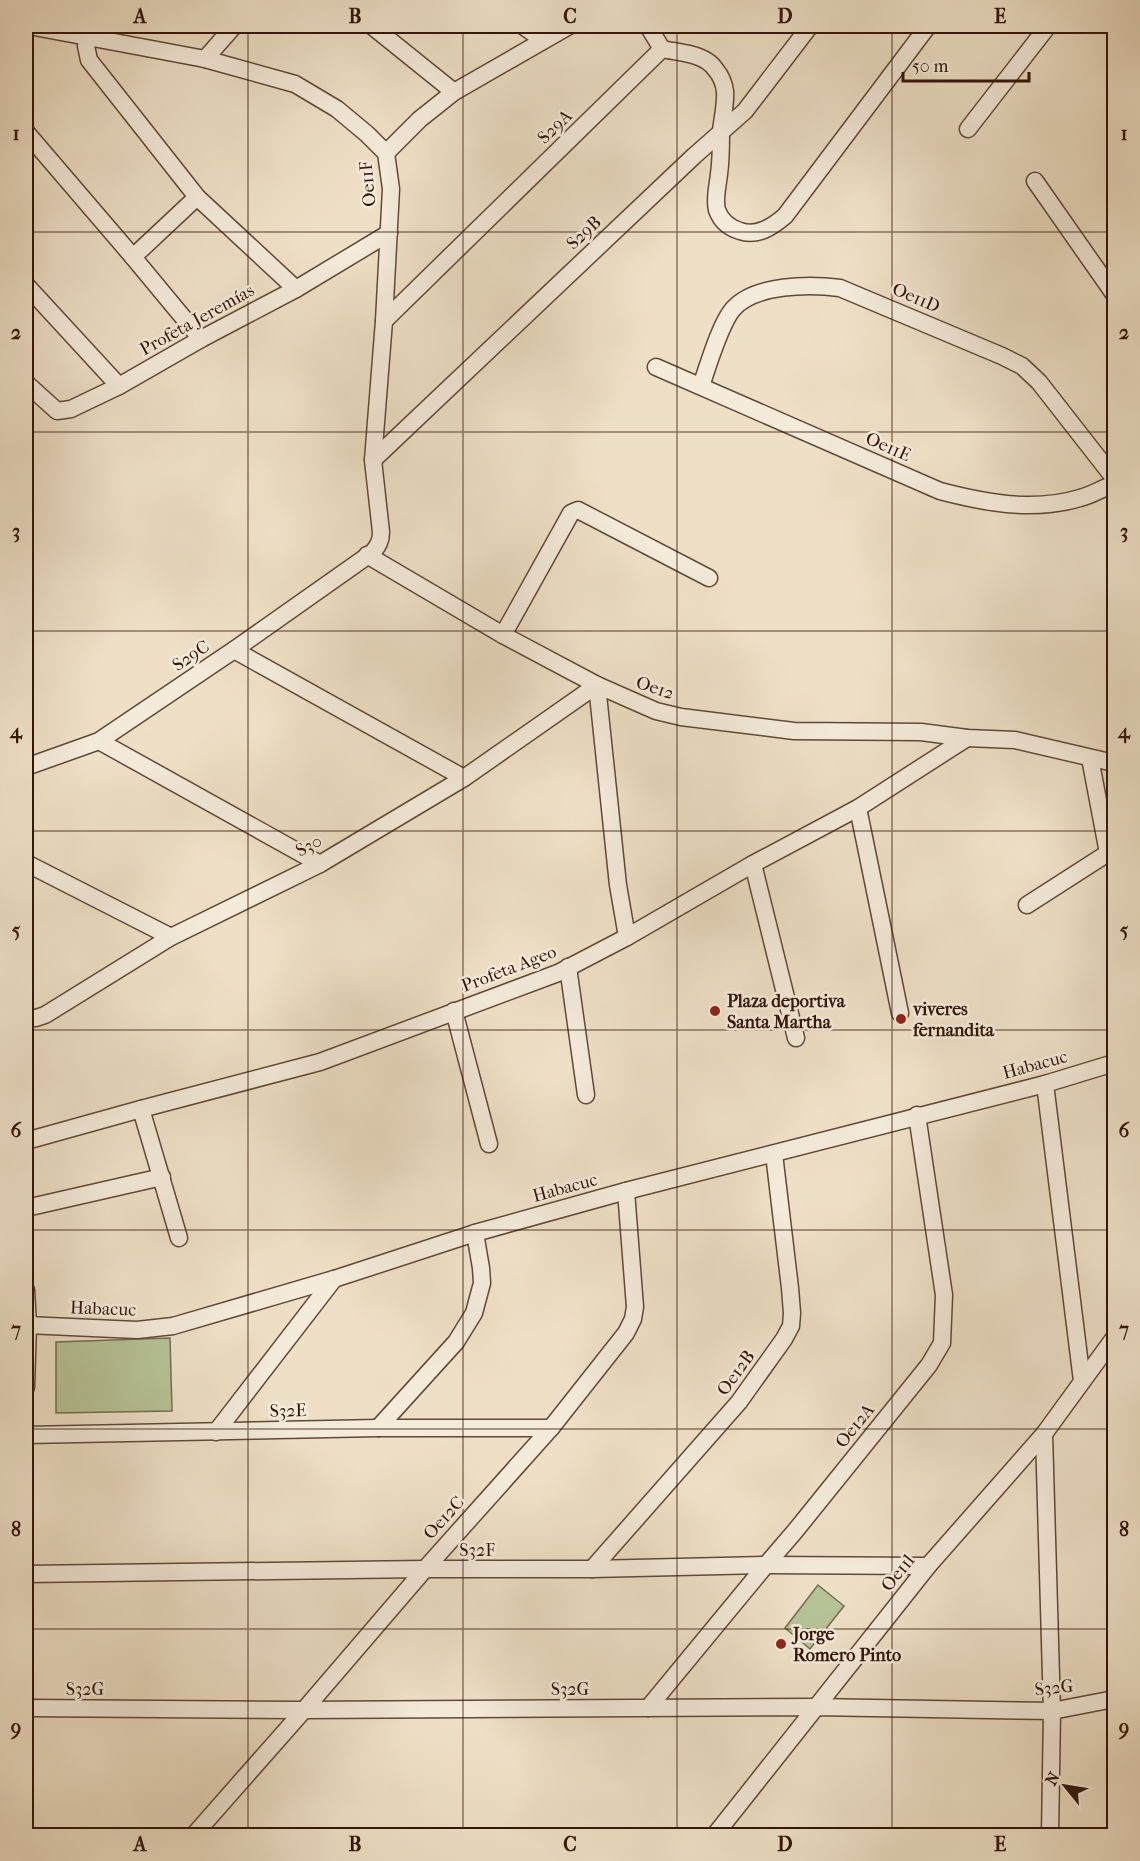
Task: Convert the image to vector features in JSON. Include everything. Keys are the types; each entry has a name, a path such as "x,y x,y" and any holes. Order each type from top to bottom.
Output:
{"street":[{"name":"Oe11F","path":"29,26 205,59 295,84 337,109 386,153 391,189 373,460 381,540 373,552 367,555"},
{"path":"205,59 234,26"},
{"path":"372,26 454,92"},
{"path":"523,26 543,40"},
{"path":"386,153 420,119 454,92 569,26"},
{"path":"648,26 662,49 692,54 704,60 715,68 722,80 725,92 717,210 731,228 744,233 758,232 772,226 785,216 928,26"},
{"name":"S29B","path":"373,460 694,156 745,111 810,26"},
{"path":"969,129 1048,26"},
{"path":"88,36 86,46 89,60 197,197 296,289"},
{"name":"S29A","path":"384,321 662,49"},
{"path":"26,132 201,339"},
{"path":"1035,181 1114,294"},
{"path":"133,257 197,197"},
{"name":"Profeta Jeremías","path":"26,383 57,411 71,409 119,386 201,339 296,289 389,233"},
{"path":"26,285 119,386"},
{"name":"Oe11D","path":"700,386 726,320 742,301 754,295 788,286 818,285 840,288 1022,366 1039,381 1114,478"},
{"name":"Oe11E","path":"656,367 940,491 977,501 1016,506 1054,504 1082,498 1114,484"},
{"path":"503,634 574,511 578,510 709,578"},
{"name":"Oe12","path":"367,555 503,634 597,685 647,708 681,717 794,731 907,732 1015,740 1114,763"},
{"name":"S29C","path":"26,767 99,741 234,650 367,555"},
{"path":"234,650 464,778"},
{"path":"597,685 618,885 627,937"},
{"name":"S30","path":"26,1019 45,1015 171,937 320,864 464,778 597,685"},
{"name":"Profeta Ageo","path":"26,1141 320,1062 558,973 858,808 967,738"},
{"path":"99,741 320,864"},
{"path":"1027,905 1108,853 1090,758"},
{"path":"858,808 900,1013"},
{"path":"26,863 171,937"},
{"path":"753,864 796,1038"},
{"path":"568,967 586,1095"},
{"path":"454,1011 489,1144"},
{"name":"Habacuc","path":"27,1325 136,1330 173,1326 334,1279 475,1233 626,1191 1045,1084 1114,1063"},
{"path":"1045,1084 1082,1381"},
{"path":"141,1109 179,1238"},
{"name":"Oe12A","path":"648,1708 922,1374 942,1343 944,1295 917,1115"},
{"name":"Oe12B","path":"592,1569 732,1411 791,1326 790,1288 774,1154"},
{"path":"26,1208 162,1177"},
{"name":"Oe12C","path":"193,1836 551,1428 616,1347 633,1319 635,1307 626,1191"},
{"path":"378,1428 456,1342 474,1313 482,1283 475,1233"},
{"path":"216,1432 334,1279"},
{"path":"26,1290 26,1387"},
{"name":"Oe11l","path":"714,1836 928,1566 1044,1434 1114,1338"},
{"name":"S32E","path":"26,1435 378,1428 551,1428"},
{"path":"1044,1434 1052,1711 1050,1836"},
{"name":"S32F","path":"26,1574 592,1569 766,1564 928,1566"},
{"name":"S32G","path":"26,1708 304,1710 814,1707 1052,1711 1114,1699"}],"green space":[{"path":"170,1338 172,1411 56,1413 56,1342"},
{"path":"818,1585 844,1606 810,1649 785,1628"}],"place":[{"name":"Plaza deportiva Santa Martha","path":"715,1011"},
{"name":"viveres fernandita","path":"901,1019"},
{"name":"Jorge Romero Pinto","path":"781,1644"}]}
